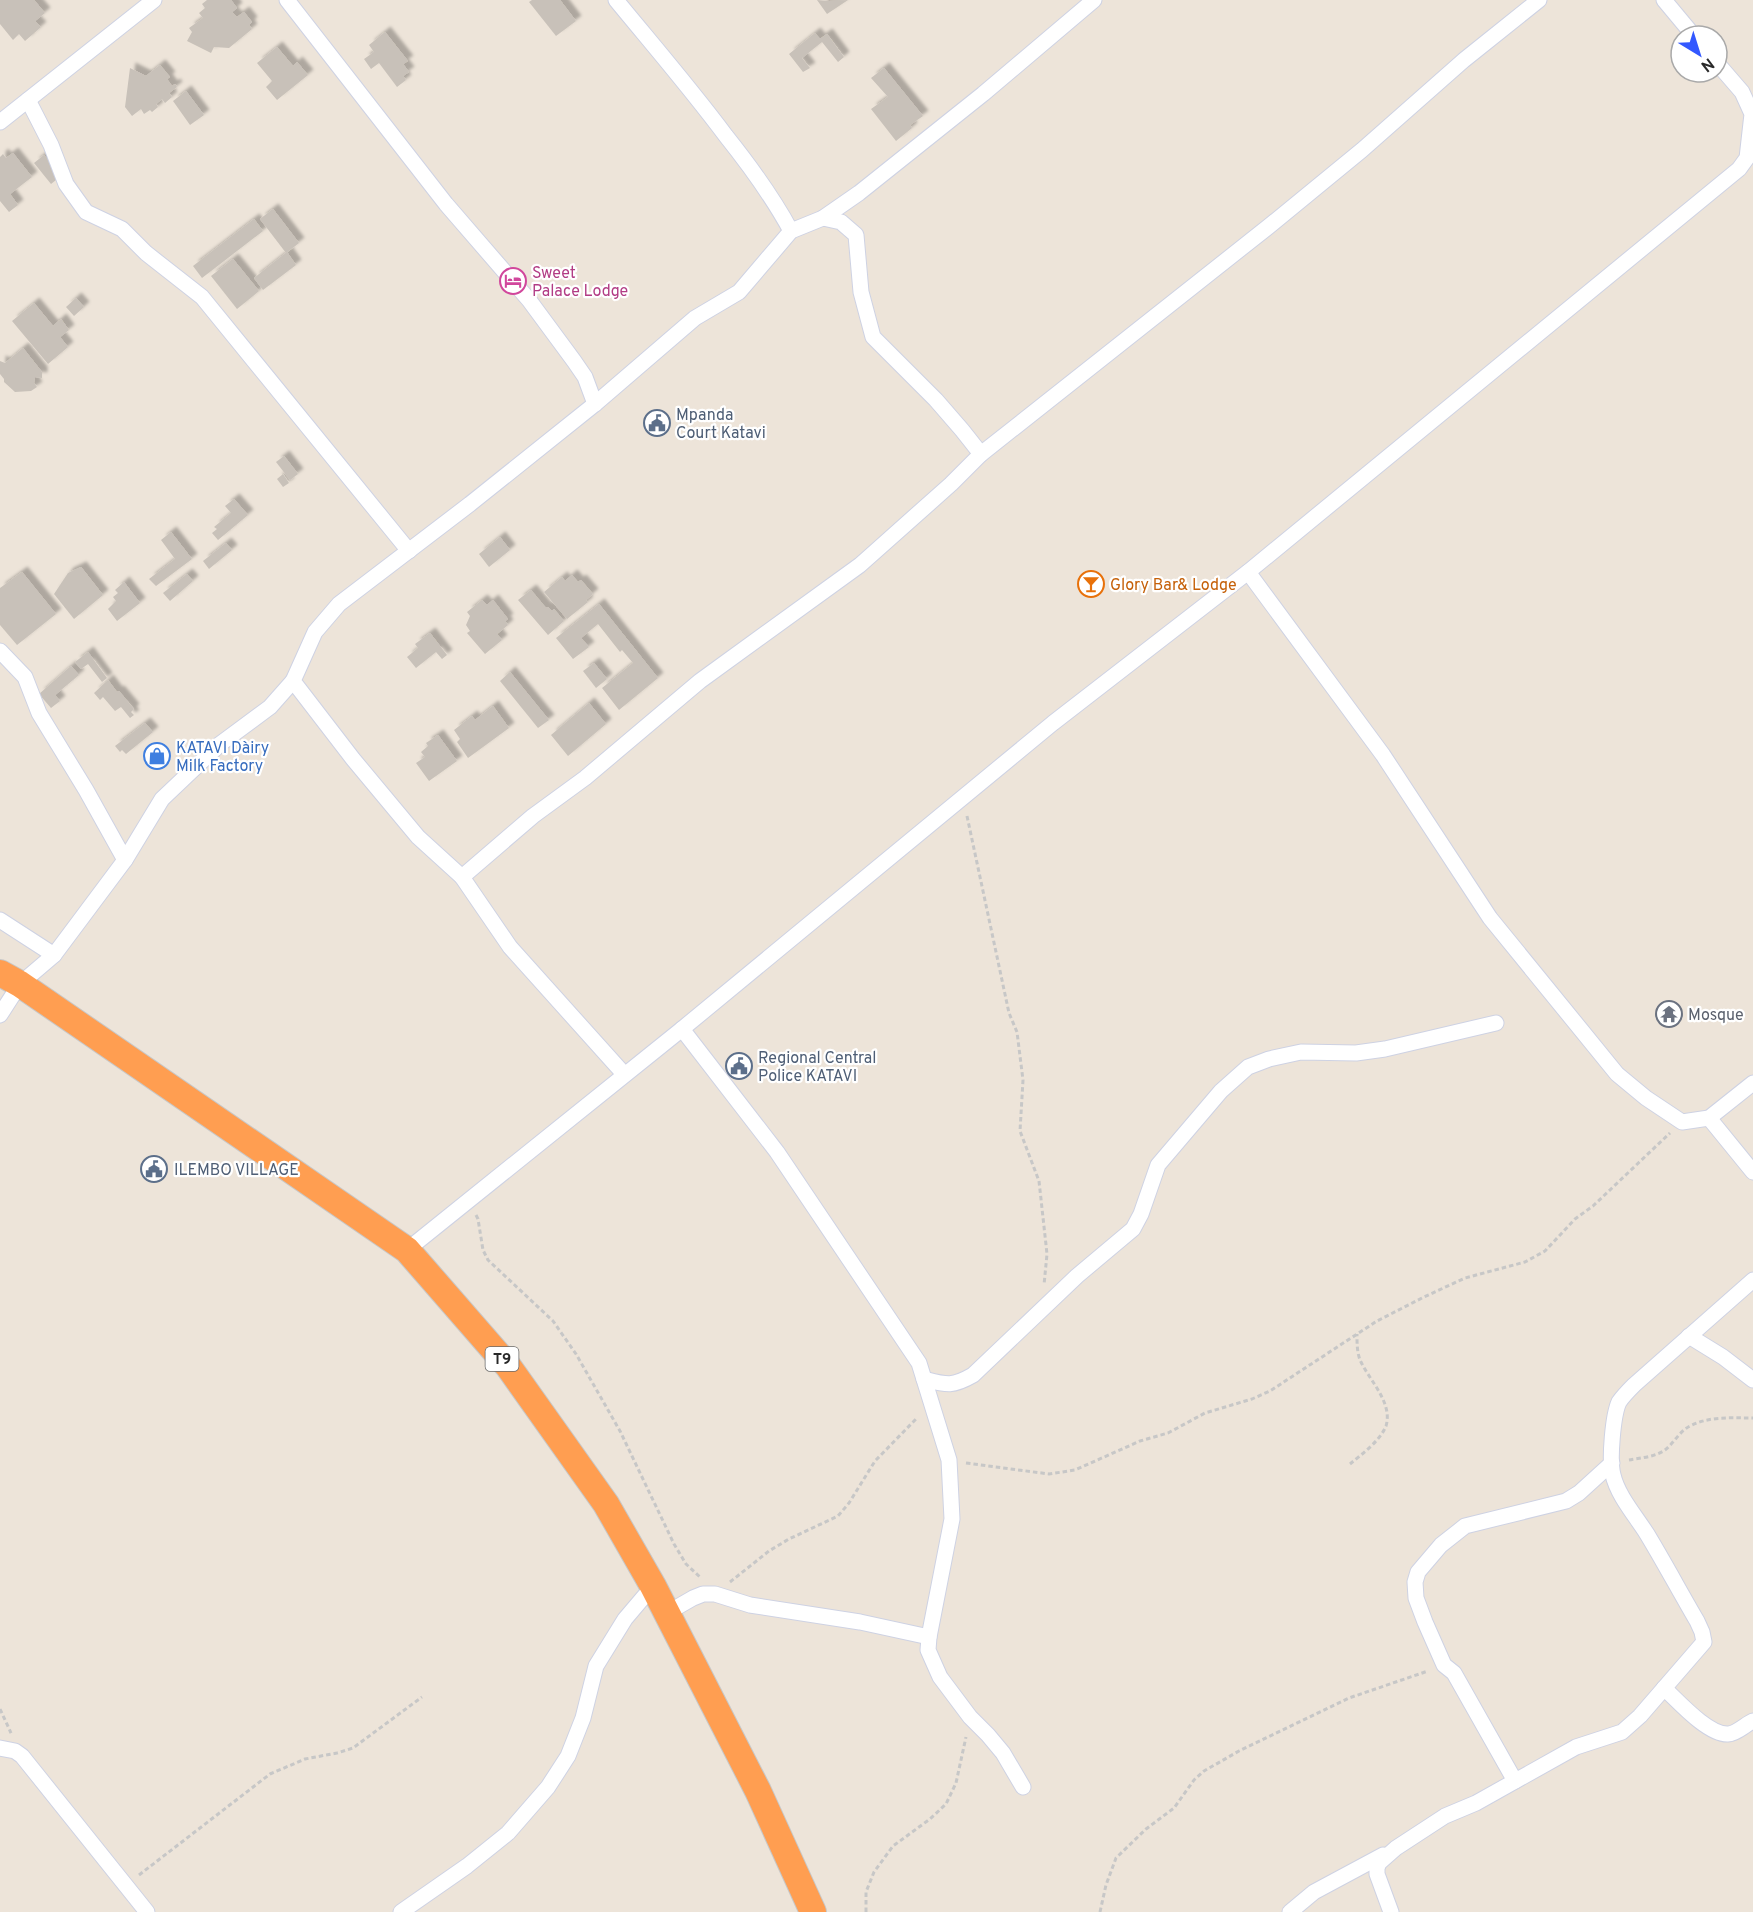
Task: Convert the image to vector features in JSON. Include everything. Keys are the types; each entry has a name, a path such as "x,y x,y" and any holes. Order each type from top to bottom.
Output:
{"highway":[{"name":"T9","path":"10,979 406,1250 508,1366 606,1504 653,1586 758,1791 813,1912"}],"street":[{"path":"0,122 136,5 154,0"},
{"path":"286,0 446,204 529,300 585,377 595,404"},
{"path":"616,0 750,166 774,200 791,231"},
{"path":"0,1014 10,979 54,955 125,860 162,799 220,744 270,707 293,681 315,633 339,604 470,504 595,404 695,318 739,292 791,231 823,218 859,193 983,94 1094,0"},
{"path":"462,877 533,816 585,778 700,681 860,565 951,484 981,454 1285,213 1362,150 1464,60 1539,0"},
{"path":"1664,0 1684,24"},
{"path":"406,1250 682,1029 1053,723 1248,572 1739,169 1750,163 1753,114 1742,92 1729,77"},
{"path":"28,100 51,145 66,184 86,212 122,229 146,253 202,297 409,551"},
{"path":"823,218 841,222 856,235 861,292 873,337 943,408 981,454"},
{"path":"1248,572 1383,755 1490,918 1617,1074 1646,1098 1682,1122 1709,1118 1753,1083"},
{"path":"0,651 25,677 39,713 125,860"},
{"path":"293,681 353,759 418,837 462,877 510,947 624,1074"},
{"path":"0,920 54,955"},
{"path":"924,1379 947,1385 959,1383 973,1375 1077,1276 1133,1229 1141,1214 1158,1166 1221,1091 1248,1067 1269,1059 1301,1052 1356,1053 1384,1049 1496,1023"},
{"path":"682,1029 777,1152 919,1363 949,1460 952,1519 928,1650 940,1677 970,1717 1003,1754 1023,1787"},
{"path":"1709,1118 1753,1172"},
{"path":"1290,1912 1314,1892 1396,1848 1445,1816 1476,1803 1576,1747 1622,1732 1640,1716 1704,1642 1702,1632 1648,1536 1619,1492 1612,1473 1612,1436 1620,1400 1753,1280"},
{"path":"1689,1336 1723,1357 1753,1380"},
{"path":"1515,1781 1454,1673 1444,1665 1416,1598 1415,1582 1418,1572 1441,1545 1465,1526 1566,1501 1579,1493 1612,1463"},
{"path":"401,1912 420,1907 508,1833 548,1788 568,1756 583,1718 596,1666 625,1619 653,1586"},
{"path":"667,1613 693,1598 718,1592 750,1605 860,1622 929,1637"},
{"path":"1664,1688 1702,1724 1721,1733 1731,1734 1753,1720"},
{"path":"0,1748 15,1751 22,1756 147,1912"},
{"path":"1391,1912 1377,1874 1377,1868 1379,1863 1396,1848"}],"path":[{"path":"963,798 1009,1013 1017,1032 1023,1080 1020,1131 1039,1181 1047,1254 1042,1308"},
{"path":"949,1460 1049,1474 1075,1470 1140,1441 1168,1433 1205,1413 1252,1399 1270,1391 1357,1334 1424,1297 1465,1278 1525,1262 1545,1251 1575,1220 1593,1206 1682,1122"},
{"path":"468,1200 478,1220 483,1250 488,1260 553,1321 576,1354 620,1431 674,1544 696,1575 718,1592 769,1551 838,1516 849,1503 875,1461 932,1404"},
{"path":"1350,1464 1376,1440 1385,1427 1387,1416 1375,1384 1360,1360 1357,1334"},
{"path":"1612,1463 1658,1454 1667,1448 1683,1430 1701,1421 1753,1418"},
{"path":"1100,1912 1116,1858 1146,1829 1174,1808 1194,1780 1204,1771 1239,1751 1349,1698 1444,1665"},
{"path":"127,1886 270,1774 306,1759 353,1748 422,1696"},
{"path":"866,1912 866,1892 874,1872 893,1846 930,1819 946,1804 956,1783 970,1717"}],"building":[{"path":"0,0 34,0 45,13 35,21 41,27 25,41 19,34 13,40 0,24"},
{"path":"207,0 231,0 237,8 232,12 237,17 244,12 252,22 249,25 252,29 229,48 214,47 211,53 187,41 192,32 189,28 203,18 199,13 205,8 202,4"},
{"path":"532,0 560,0 576,21 556,36 529,2"},
{"path":"817,0 829,1 848,0 827,14"},
{"path":"385,32 408,61 403,64 409,72 403,76 406,80 397,87 379,63 371,69 364,59 374,52 369,45"},
{"path":"815,33 820,39 827,34 844,57 838,62 822,42 802,58 810,68 803,72 789,54"},
{"path":"277,47 293,66 297,62 308,75 277,100 266,87 272,81 257,63"},
{"path":"160,65 170,77 167,79 172,86 175,84 177,87 169,93 172,97 165,103 162,99 152,112 150,110 144,114 141,109 132,116 125,107 130,68 146,76"},
{"path":"884,68 923,116 910,125 912,128 896,141 871,109 888,97 871,78"},
{"path":"186,91 204,115 190,125 173,101"},
{"path":"13,153 32,177 10,194 18,205 9,212 0,201 0,157 3,154 6,158"},
{"path":"44,155 61,176 51,184 34,163"},
{"path":"273,209 299,243 286,253 260,219"},
{"path":"254,219 263,231 202,278 193,266"},
{"path":"287,252 296,265 263,290 254,278"},
{"path":"233,259 259,291 237,309 211,276"},
{"path":"76,298 84,307 74,316 66,307"},
{"path":"34,303 53,326 61,319 69,330 60,337 68,347 48,364 12,321"},
{"path":"23,348 42,372 42,378 35,377 34,383 37,387 31,391 15,392 4,382 0,374 0,361 5,363"},
{"path":"284,456 298,474 290,480 276,462"},
{"path":"283,474 289,483 283,487 277,479"},
{"path":"234,499 248,515 218,540 212,533 217,529 214,527 231,513 225,506"},
{"path":"171,532 192,559 156,586 149,579 175,559 161,540"},
{"path":"500,537 510,550 489,567 479,554"},
{"path":"226,543 232,550 209,569 203,561"},
{"path":"81,567 103,595 74,619 54,594 68,573"},
{"path":"22,572 56,614 17,645 0,625 0,588"},
{"path":"187,574 193,581 170,601 163,593"},
{"path":"572,575 578,582 581,580 593,594 586,600 588,602 567,619 544,592 562,577 565,581"},
{"path":"124,582 140,603 117,621 108,609 116,601 113,597 118,593 115,590"},
{"path":"531,590 546,608 552,611 554,609 564,621 548,635 518,600"},
{"path":"482,600 487,605 493,600 508,619 505,621 508,625 497,634 502,640 485,654 467,633 470,631 466,625 470,616 467,612"},
{"path":"599,604 658,678 619,710 602,688 633,663 622,650 620,652 598,624 581,638 589,647 573,659 556,638"},
{"path":"430,633 447,655 442,659 436,652 416,668 407,657 418,648 415,644"},
{"path":"88,652 107,678 102,682 88,664 81,669 75,662"},
{"path":"594,663 607,679 596,688 583,671"},
{"path":"71,666 79,675 55,695 60,701 51,708 39,694"},
{"path":"510,672 549,720 538,728 500,681"},
{"path":"108,680 134,709 131,712 134,715 130,718 121,707 115,711 103,697 100,700 94,693"},
{"path":"589,703 606,724 568,756 551,735"},
{"path":"493,706 509,728 468,758 457,742 460,739 454,730 472,716 475,720"},
{"path":"145,723 153,732 126,754 122,750 120,752 115,746"},
{"path":"438,735 457,761 429,781 416,763 425,757 421,752 428,746 426,743"}],"place":[{"name":"Sweet Palace Lodge","path":"513,281"},
{"name":"Mpanda Court Katavi","path":"657,423"},
{"name":"Glory Bar& Lodge","path":"1091,584"},
{"name":"KATAVI Dàiry Milk Factory","path":"157,756"},
{"name":"Mosque","path":"1669,1014"},
{"name":"Regional Central Police KATAVI","path":"739,1066"},
{"name":"ILEMBO VILLAGE","path":"154,1169"}]}
